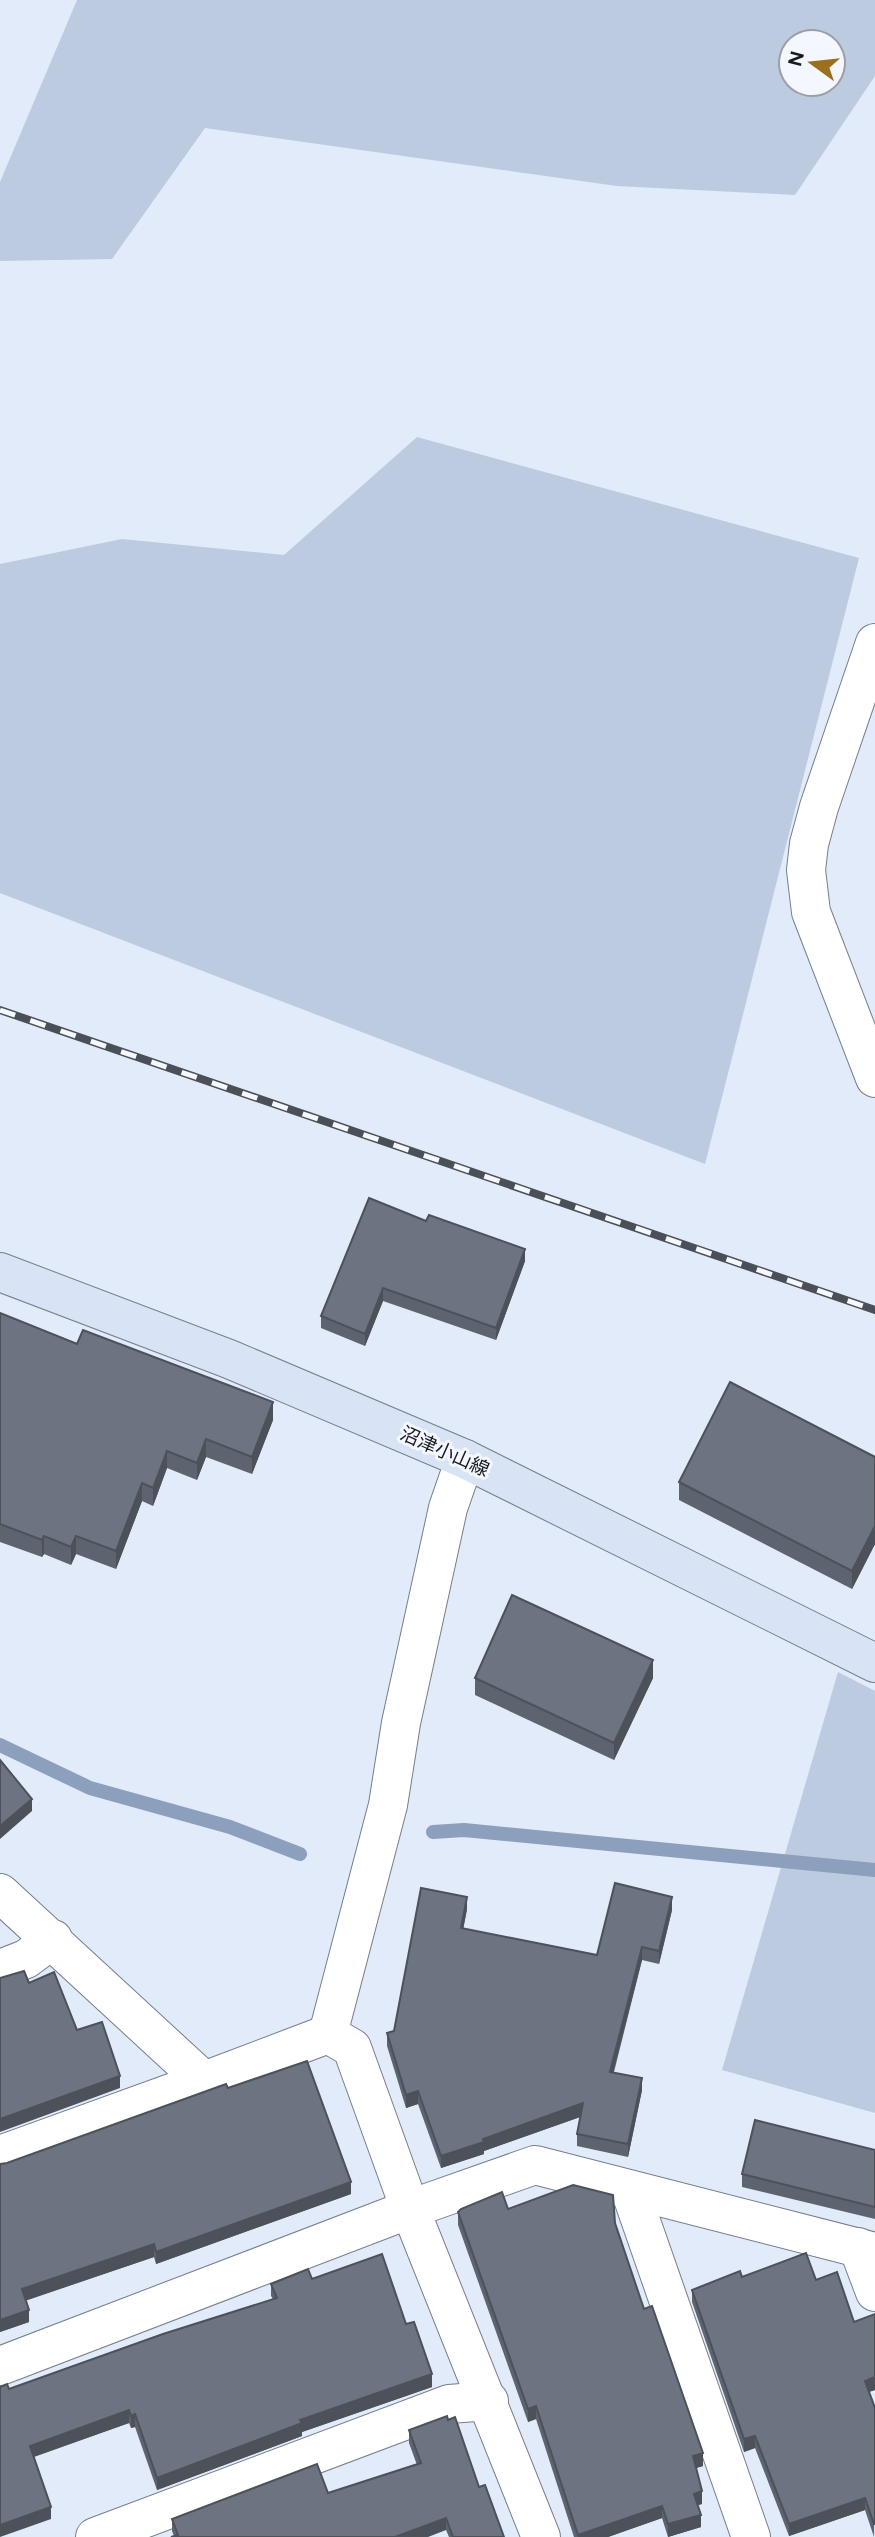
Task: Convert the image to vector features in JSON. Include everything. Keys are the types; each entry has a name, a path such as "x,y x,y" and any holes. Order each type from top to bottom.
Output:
{"main road":[{"name":"沼津小山線","path":"0,1272 229,1359 465,1459 875,1663"}],"street":[{"path":"875,643 819,807 808,844 806,870 811,912 875,1079"},
{"path":"328,2034 388,1805 401,1723 448,1508 465,1459"},
{"path":"0,1892 204,2081"},
{"path":"0,1969 26,1959 52,1939"},
{"path":"0,2155 328,2034"},
{"path":"328,2034 352,2048 410,2209 489,2401 541,2537"},
{"path":"0,2366 410,2209 535,2165 867,2250 875,2292"},
{"path":"630,2190 751,2537"},
{"path":"95,2537 449,2404 489,2401"}],"shaded area":[{"path":"77,0 875,0 875,76 795,195 617,186 205,128 112,259 0,261 0,182"},
{"path":"417,437 859,558 705,1164 0,893 0,564 122,539 284,555"},
{"path":"838,1672 875,1691 875,2113 722,2070"}],"building":[{"path":"369,1198 426,1221 429,1215 525,1249 496,1328 383,1288 365,1334 321,1316"},
{"path":"0,1313 77,1344 83,1330 273,1402 252,1457 206,1439 197,1463 167,1451 153,1488 142,1483 116,1551 76,1536 71,1547 44,1536 42,1540 0,1524"},
{"path":"730,1382 875,1457 875,1526 852,1571 679,1482"},
{"path":"512,1595 653,1660 614,1743 475,1678"},
{"path":"0,1760 32,1799 0,1826"},
{"path":"615,1883 672,1897 659,1951 642,1947 610,2072 642,2078 628,2144 577,2134 583,2103 441,2156 418,2091 406,2095 387,2033 394,2031 421,1888 467,1897 461,1928 597,1955"},
{"path":"24,1971 29,1983 54,1972 77,2030 102,2022 120,2076 0,2119 0,1978"},
{"path":"307,2061 351,2182 156,2252 154,2244 22,2289 29,2310 0,2320 0,2164 226,2084 228,2088"},
{"path":"755,2120 875,2150 875,2207 742,2174"},
{"path":"573,2185 613,2195 615,2223 644,2309 652,2306 703,2453 693,2456 702,2491 694,2494 701,2515 668,2524 662,2506 578,2535 536,2406 528,2409 458,2212 502,2192 508,2209"},
{"path":"806,2253 816,2280 837,2272 854,2322 875,2314 875,2377 865,2381 875,2408 875,2524 865,2498 789,2524 755,2436 744,2439 692,2290 740,2271 742,2277"},
{"path":"382,2254 406,2324 414,2322 432,2374 300,2420 302,2423 157,2478 135,2414 131,2416 129,2410 30,2446 51,2507 0,2525 0,2387 7,2384 9,2389 163,2334 277,2298 271,2284 308,2269 312,2279"},
{"path":"447,2416 448,2420 455,2417 479,2487 485,2485 504,2537 453,2537 446,2518 395,2537 171,2537 178,2535 172,2519 317,2464 328,2493 421,2463 409,2430"}],"waterway":[{"path":"0,1745 90,1788 230,1827 300,1854"},
{"path":"433,1832 464,1830 875,1870"}],"railway":[{"path":"0,1010 875,1310"}]}
